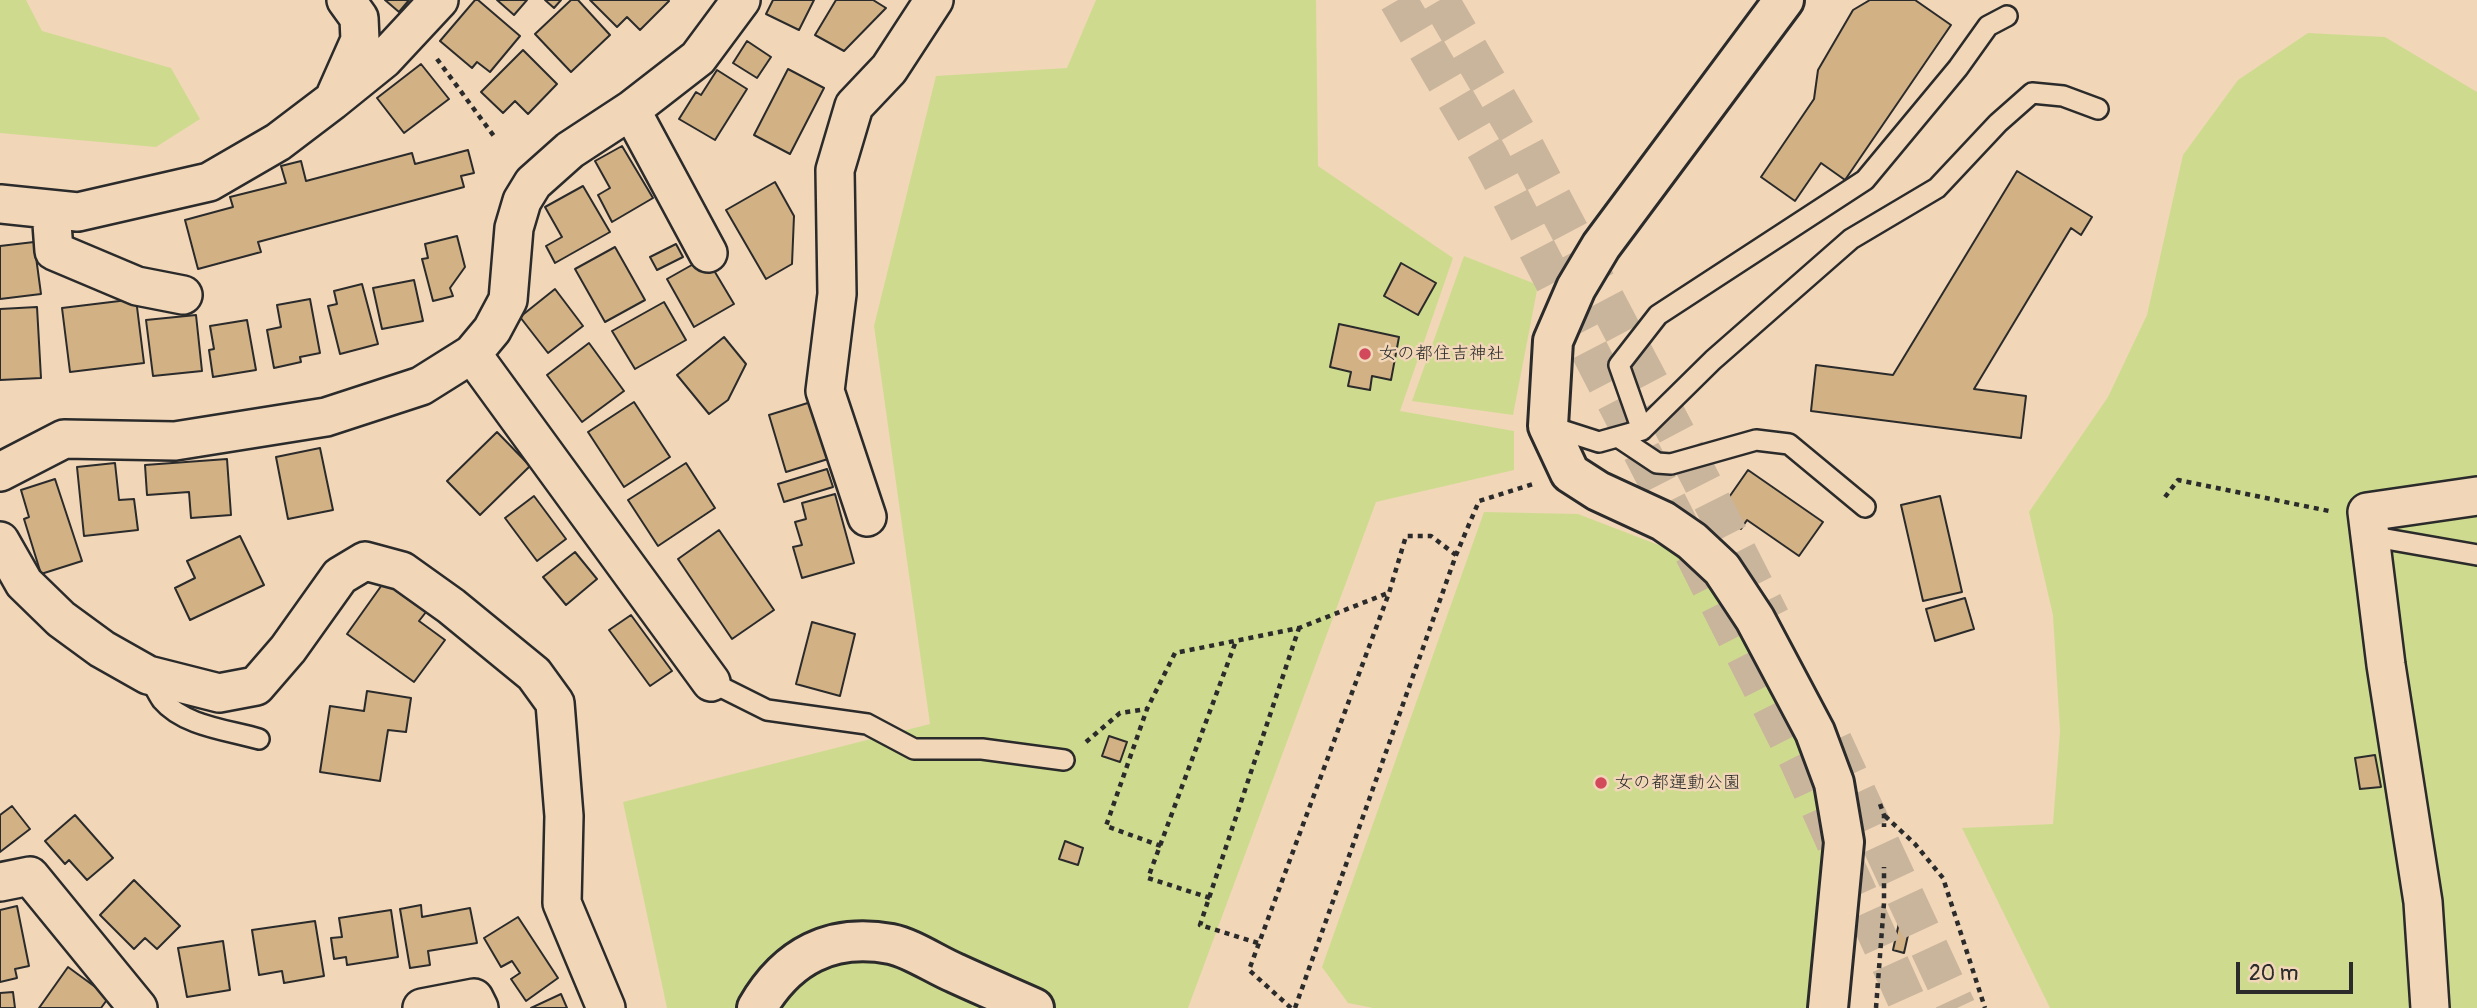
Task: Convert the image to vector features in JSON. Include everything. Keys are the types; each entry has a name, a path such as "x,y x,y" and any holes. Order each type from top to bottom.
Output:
{"street":[{"path":"332,101 360,40 359,18 346,0"},
{"path":"0,204 78,212 209,183 278,142 332,101 384,59 439,0"},
{"path":"0,471 64,439 175,440 326,417 421,386 472,354 492,330 508,300 514,228 522,201 533,183 570,150 631,110 698,58 741,0"},
{"path":"867,517 825,391 837,294 835,170 854,106 889,69 934,0"},
{"path":"1783,0 1601,246 1576,288 1553,341 1548,426 1570,473 1598,491 1662,521 1692,541 1722,569 1755,619 1815,732 1833,783 1844,842 1828,1008"},
{"path":"631,110 708,253"},
{"path":"51,209 54,251 137,286 183,295"},
{"path":"472,354 711,682"},
{"path":"2430,1008 2423,902 2367,512 2477,496"},
{"path":"0,541 24,583 61,619 102,649 148,675 219,693 256,686 288,649 340,576 366,561 402,571 451,606 534,674 555,703 564,816 562,903 606,1008"},
{"path":"0,881 30,876 138,1008"},
{"path":"757,1008 783,971 801,958 824,946 856,941 894,944 1034,1008"},
{"path":"422,1008 474,999 479,1008"}],"lane":[{"path":"1642,430 1619,365 1658,315 1865,180 1958,68 1988,26 2007,16"},
{"path":"1548,426 1599,442 1642,430 1713,360 1851,239 1937,188 1998,124 2032,93 2063,96 2098,109"},
{"path":"1618,437 1657,463 1671,464 1756,440 1789,444 1865,506"},
{"path":"2369,527 2477,555"},
{"path":"148,675 163,700 186,717 259,739"},
{"path":"711,682 767,710 867,724 914,749 982,749 1064,760"}],"path":[{"path":"414,28 496,139"},
{"path":"1456,555 1431,536 1406,536 1389,593 1258,943 1249,970 1293,1008 1456,555 1479,501 1570,473"},
{"path":"2165,497 2178,480 2369,527"},
{"path":"1161,846 1106,826 1147,709 1175,653 1299,628 1389,593"},
{"path":"1258,943 1200,925 1299,628"},
{"path":"1210,898 1148,878 1236,641"},
{"path":"1064,760 1120,713 1147,709"},
{"path":"1884,815 1915,844 1943,878 1985,1008"}],"green space":[{"path":"0,0 26,0 42,31 171,68 200,119 156,147 0,133"},
{"path":"1096,0 1316,0 1318,166 1453,258 1400,411 1514,431 1514,470 1376,502 1188,1008 667,1008 623,802 930,724 874,326 936,76 1067,68"},
{"path":"2308,33 2385,37 2477,92 2477,1008 2050,1008 1962,828 2053,824 2060,731 2053,615 2029,512 2108,397 2147,315 2183,155 2238,80"},
{"path":"1464,256 1538,285 1513,415 1412,401"},
{"name":"女の都運動公園","path":"1484,512 1578,514 1669,549 1733,605 1810,758 1821,807 1829,883 1814,1008 1373,1008 1348,1003 1322,967"}],"building":[{"path":"385,0 409,0 399,12"},
{"path":"475,0 520,36 490,72 477,62 472,68 440,41"},
{"path":"497,0 527,0 514,15"},
{"path":"545,0 561,0 554,8"},
{"path":"571,0 578,0 610,35 571,72 535,34"},
{"path":"590,0 669,1 640,30 627,17 617,27"},
{"path":"773,0 814,0 799,30 766,14"},
{"path":"836,0 873,0 886,8 844,51 815,35"},
{"path":"1870,0 1915,0 1951,25 1845,180 1821,163 1795,201 1761,177 1814,99 1818,70 1853,10"},
{"path":"747,41 771,57 757,78 733,63"},
{"path":"523,50 557,84 528,114 515,101 503,113 481,92"},
{"path":"421,64 449,99 404,133 377,98"},
{"path":"788,69 824,88 790,154 754,135"},
{"path":"717,70 747,89 715,140 679,119 696,92 701,95"},
{"path":"622,146 653,198 612,222 598,195 610,188 595,161"},
{"path":"468,150 474,173 461,176 464,187 258,242 261,252 198,269 185,220 233,207 230,197 286,183 281,166 301,161 306,181 412,153 415,164"},
{"path":"2017,171 2092,217 2081,235 2071,228 1974,389 2026,396 2021,438 1811,411 1816,365 1893,375"},
{"path":"775,182 794,216 792,264 766,279 726,210"},
{"path":"583,186 610,232 555,263 546,246 562,237 545,207"},
{"path":"457,236 465,267 450,288 453,296 433,301 422,259 428,258 425,244"},
{"path":"34,242 41,294 0,299 0,246"},
{"path":"676,244 683,257 657,270 650,257"},
{"path":"615,247 645,300 605,322 575,269"},
{"path":"706,257 734,304 694,327 667,279"},
{"path":"1401,263 1436,283 1418,315 1384,296"},
{"path":"414,280 423,321 382,329 373,288"},
{"path":"362,284 378,344 340,354 328,306 337,304 334,291"},
{"path":"555,289 583,326 548,353 520,317"},
{"path":"136,299 144,363 70,372 62,308"},
{"path":"310,299 320,353 300,357 301,362 274,368 267,330 281,327 277,305"},
{"path":"664,302 686,340 635,369 612,331"},
{"path":"37,307 41,378 0,380 0,309"},
{"path":"196,315 202,371 153,376 146,320"},
{"path":"247,320 256,370 213,377 209,350 214,349 210,326"},
{"path":"1339,324 1399,337 1391,380 1372,376 1370,390 1348,386 1351,372 1330,367"},
{"path":"724,337 746,364 728,400 709,414 677,375"},
{"path":"589,343 624,391 582,422 547,375"},
{"path":"634,402 670,457 624,487 588,432"},
{"path":"811,402 828,459 786,472 769,415"},
{"path":"497,432 530,466 480,515 447,481"},
{"path":"320,448 333,510 288,519 276,457"},
{"path":"227,459 231,515 191,518 189,492 147,495 145,465"},
{"path":"115,463 119,500 134,499 138,530 84,536 77,467"},
{"path":"686,463 715,508 658,546 628,500"},
{"path":"827,469 833,487 784,502 778,484"},
{"path":"1748,470 1823,522 1799,556 1747,520 1741,529 1718,513"},
{"path":"55,479 82,561 41,574 24,519 29,517 21,490"},
{"path":"835,494 854,563 802,578 793,547 802,545 795,522 806,519 802,503"},
{"path":"534,496 566,539 537,561 505,518"},
{"path":"1940,496 1962,592 1923,601 1901,505"},
{"path":"719,530 774,610 732,639 678,559"},
{"path":"240,536 264,585 190,620 175,588 195,578 187,561"},
{"path":"575,552 597,579 566,605 543,577"},
{"path":"384,582 426,612 419,621 445,640 414,682 347,634"},
{"path":"1965,598 1974,629 1935,641 1926,609"},
{"path":"631,615 672,671 650,686 609,630"},
{"path":"812,622 855,634 840,696 796,684"},
{"path":"367,691 411,698 406,732 388,730 380,781 320,772 330,706 364,711"},
{"path":"1109,736 1127,742 1120,762 1102,756"},
{"path":"2375,755 2381,787 2360,789 2355,758"},
{"path":"12,806 30,829 0,852 0,815"},
{"path":"75,815 113,858 87,880 69,860 65,864 45,841"},
{"path":"1065,841 1083,848 1078,865 1059,859"},
{"path":"134,880 180,926 157,949 145,938 134,949 100,915"},
{"path":"421,905 422,917 470,908 477,943 428,951 430,965 410,968 400,909"},
{"path":"17,906 29,966 15,969 17,978 0,982 0,910"},
{"path":"391,910 398,957 347,965 346,957 334,959 331,938 342,937 339,918"},
{"path":"518,917 558,978 526,1001 511,979 520,973 512,961 501,967 484,938"},
{"path":"315,921 324,976 284,983 282,971 259,975 252,930"},
{"path":"1899,923 1910,926 1904,953 1893,950"},
{"path":"223,941 230,990 187,997 178,948"},
{"path":"68,967 109,997 101,1008 39,1008"},
{"path":"13,992 15,1008 0,1008 0,993"},
{"path":"561,994 567,1008 531,1008"}],"tunnel":[{"path":"1398,0 1488,154 1663,493 1798,760 1910,1008"},
{"path":"1440,0 1521,139 1771,618"},
{"path":"1833,741 1957,1008"}],"place":[{"name":"女の都住吉神社","path":"1365,354"},
{"name":"女の都運動公園","path":"1601,783"}]}
